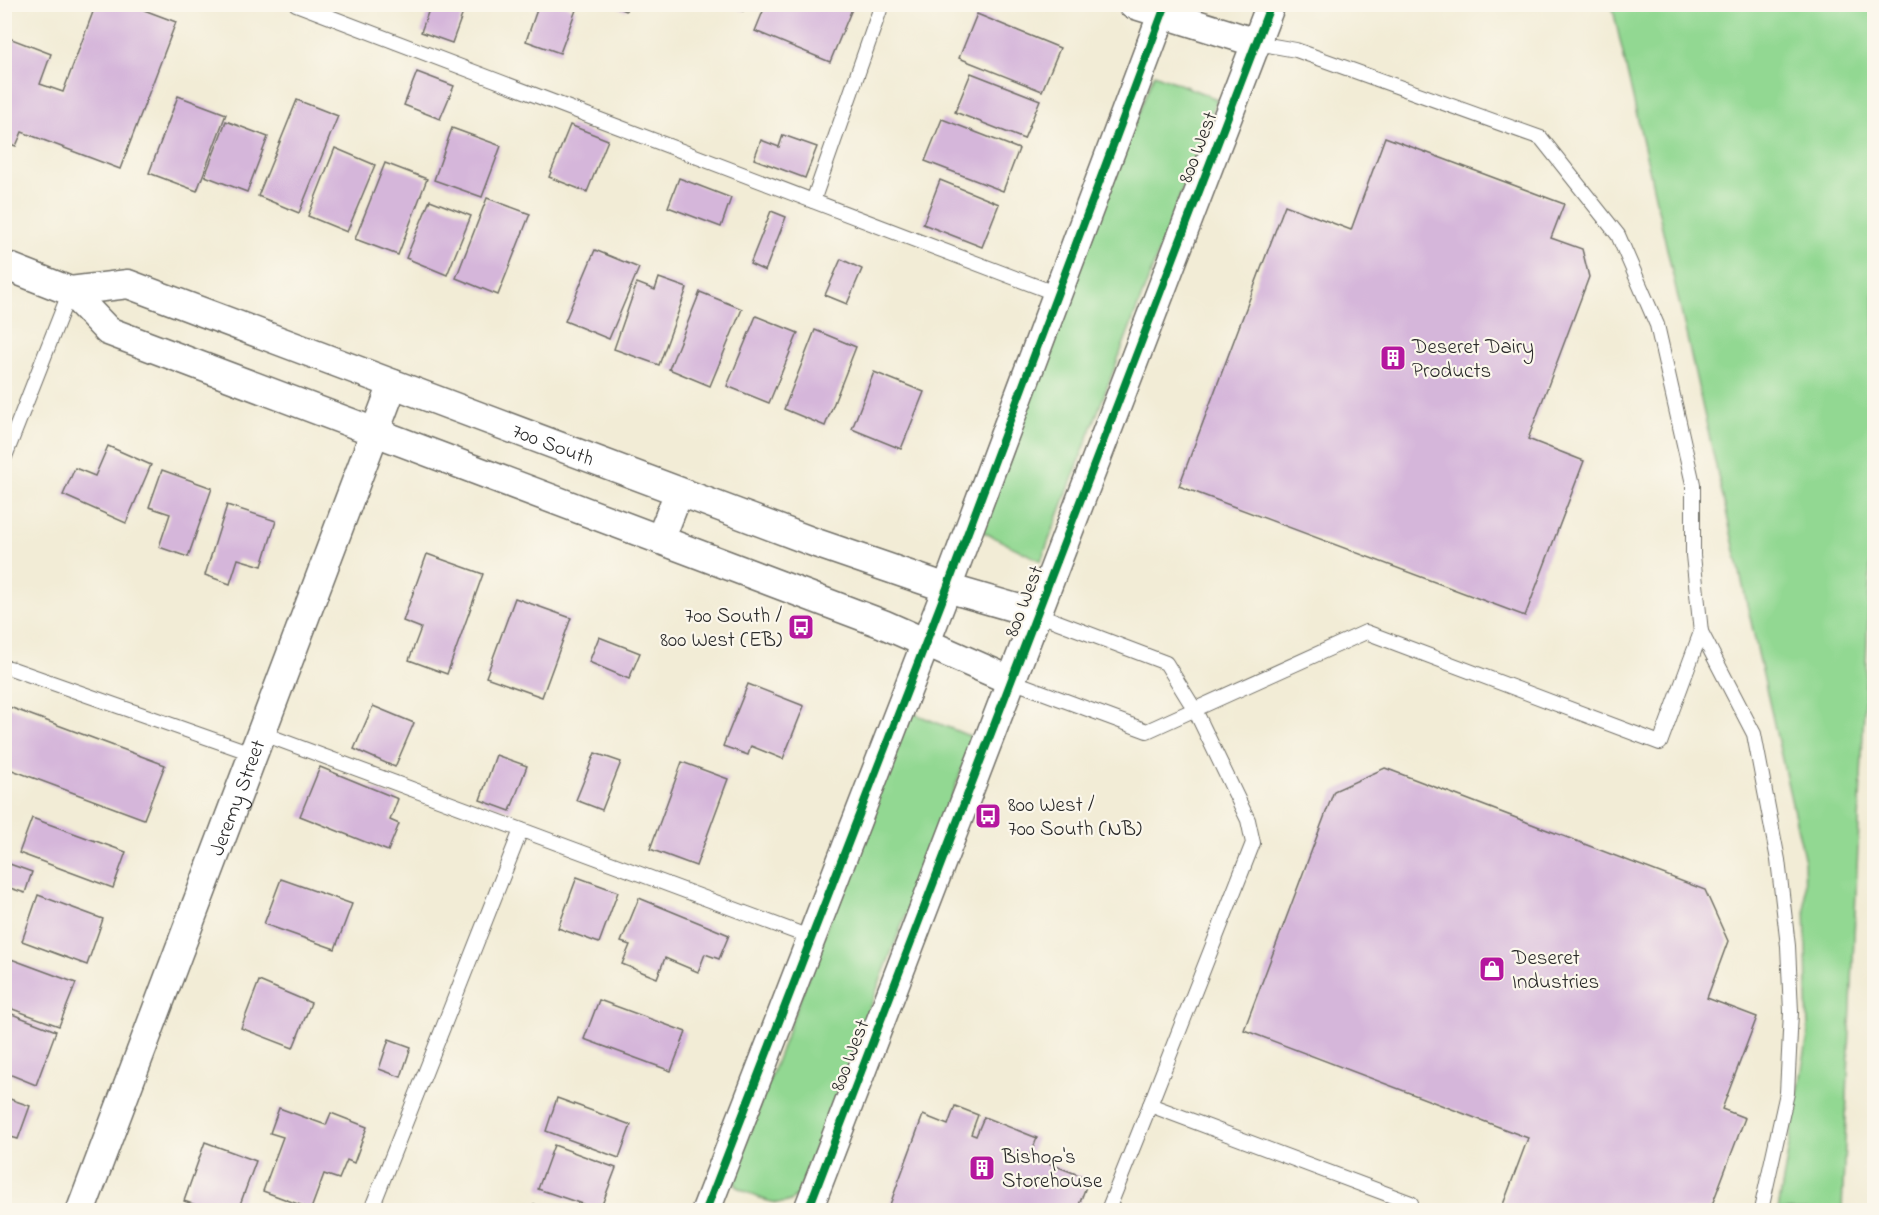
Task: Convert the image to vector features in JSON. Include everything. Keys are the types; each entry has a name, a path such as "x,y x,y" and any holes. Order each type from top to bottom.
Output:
{"street":[{"path":"1132,4 1164,10 1257,43"},
{"name":"800 West","path":"808,1210 1271,4"},
{"path":"706,1210 947,588 1164,10"},
{"name":"700 South","path":"4,265 70,291 108,331 660,540 925,643 1012,681"},
{"name":"700 South","path":"70,291 128,284 679,492 947,588 1037,614"},
{"name":"Jeremy Street","path":"81,1210 393,384"},
{"path":"660,540 679,492"}],"lane":[{"path":"296,4 1058,294"},
{"path":"813,201 882,4"},
{"path":"1257,43 1296,50 1541,138 1618,235 1656,325 1693,484 1693,555 1701,632 1754,734 1778,860 1788,946 1791,1012 1787,1093 1761,1210"},
{"path":"4,459 70,291"},
{"path":"1037,614 1166,663 1195,711 1248,820 1252,843 1108,1210"},
{"path":"1012,681 1147,731 1366,633 1660,743 1701,632"},
{"path":"10,668 257,744 520,830 812,938"},
{"path":"371,1210 520,830"},
{"path":"1150,1105 1411,1203 1408,1210"}],"green space":[{"path":"1612,5 1874,5 1874,483 1842,1210 1778,1210 1808,1035 1804,857"},
{"path":"1154,74 1217,99 1041,561 977,529"},
{"path":"908,711 974,738 798,1194 785,1203 769,1201 737,1187 733,1177"}],"building":[{"path":"96,4 146,4 144,10 176,22 120,169 22,132 16,146 4,142 4,36 51,54 40,84 63,92"},
{"path":"431,4 449,4 464,10 452,43 421,32"},
{"path":"539,4 562,4 576,10 560,53 526,41"},
{"path":"610,4 628,4 626,11"},
{"path":"726,4 746,4 743,11"},
{"path":"766,4 854,4 830,62 755,31"},
{"path":"977,14 1060,48 1042,91 959,58"},
{"path":"417,72 454,86 440,119 404,105"},
{"path":"971,73 1040,100 1024,139 955,112"},
{"path":"178,96 226,114 197,191 149,173"},
{"path":"297,100 338,116 299,213 258,196"},
{"path":"942,119 1019,149 1003,191 925,161"},
{"path":"226,121 268,137 247,192 205,176"},
{"path":"570,125 608,140 587,192 549,177"},
{"path":"452,128 501,146 482,197 434,180"},
{"path":"783,135 817,147 805,178 754,159 761,140 779,147"},
{"name":"Deseret Dairy Products","path":"1385,137 1564,204 1551,238 1582,249 1589,277 1528,439 1584,461 1525,616 1179,486 1285,205 1351,230"},
{"path":"335,148 375,165 347,232 308,216"},
{"path":"385,163 427,179 398,255 355,239"},
{"path":"679,178 731,198 721,227 668,207"},
{"path":"940,180 999,204 982,247 923,224"},
{"path":"487,198 530,214 498,295 456,278"},
{"path":"430,200 471,216 447,275 406,258"},
{"path":"771,211 786,217 765,271 750,264"},
{"path":"595,250 639,268 609,339 565,321"},
{"path":"841,259 862,269 847,304 825,295"},
{"path":"659,278 687,288 659,365 614,349 637,283 655,290"},
{"path":"700,292 742,309 710,386 669,369"},
{"path":"756,316 798,333 769,403 727,386"},
{"path":"815,330 856,347 825,426 784,409"},
{"path":"874,372 924,392 901,449 852,429"},
{"path":"108,446 151,465 126,523 63,495 75,468 95,476"},
{"path":"162,470 212,488 188,557 159,547 170,514 149,507"},
{"path":"227,505 276,521 262,566 238,559 230,584 205,575"},
{"path":"427,554 483,574 447,674 409,660 421,628 403,621"},
{"path":"515,598 571,618 542,697 486,677"},
{"path":"599,637 640,653 629,679 589,662"},
{"path":"748,684 804,706 783,759 751,746 748,755 723,746"},
{"path":"4,705 165,765 144,819 4,767"},
{"path":"373,706 414,723 395,767 354,749"},
{"path":"595,753 621,762 602,810 576,800"},
{"path":"496,755 527,766 510,811 480,800"},
{"path":"682,762 728,779 696,866 650,849"},
{"path":"320,767 398,799 390,820 399,824 388,851 300,816"},
{"name":"Deseret Industries","path":"1385,768 1705,890 1728,941 1707,998 1757,1017 1722,1109 1745,1118 1710,1210 1501,1210 1528,1138 1244,1030 1334,791"},
{"path":"32,818 126,852 113,888 19,853"},
{"path":"4,862 32,872 25,893 4,886"},
{"path":"577,877 618,892 599,943 558,928"},
{"path":"281,879 352,904 335,949 264,924"},
{"path":"38,895 103,919 87,965 22,941"},
{"path":"639,898 729,935 719,959 705,954 698,972 665,958 657,978 622,964 630,945 621,942"},
{"path":"11,959 76,983 59,1026 4,1006 4,975"},
{"path":"259,981 311,1003 293,1048 241,1028"},
{"path":"599,1000 686,1032 671,1071 584,1039"},
{"path":"4,1011 56,1031 36,1085 4,1072"},
{"path":"389,1039 411,1047 401,1077 379,1069"},
{"path":"4,1097 30,1106 18,1139 4,1135"},
{"path":"557,1098 631,1125 619,1158 546,1131"},
{"name":"Bishop's Storehouse","path":"955,1106 978,1115 971,1134 976,1136 984,1117 1037,1138 1030,1156 1089,1179 1077,1210 888,1210 923,1115 948,1125"},
{"path":"279,1108 326,1125 331,1113 367,1127 354,1163 347,1160 339,1179 324,1174 311,1209 263,1191 283,1137 270,1133"},
{"path":"205,1142 256,1161 238,1210 210,1210 184,1201"},
{"path":"554,1145 616,1168 600,1210 538,1189"},
{"path":"534,1204 550,1210 531,1210"}],"cycle path":[{"path":"706,1210 947,588 1166,4"},
{"path":"808,1210 1271,4"}],"place":[{"name":"Deseret Dairy Products","path":"1393,358"},
{"name":"700 South / 800 West (EB)","path":"801,627"},
{"name":"800 West / 700 South (NB)","path":"988,816"},
{"name":"Deseret Industries","path":"1492,969"},
{"name":"Bishop's Storehouse","path":"982,1168"}]}
